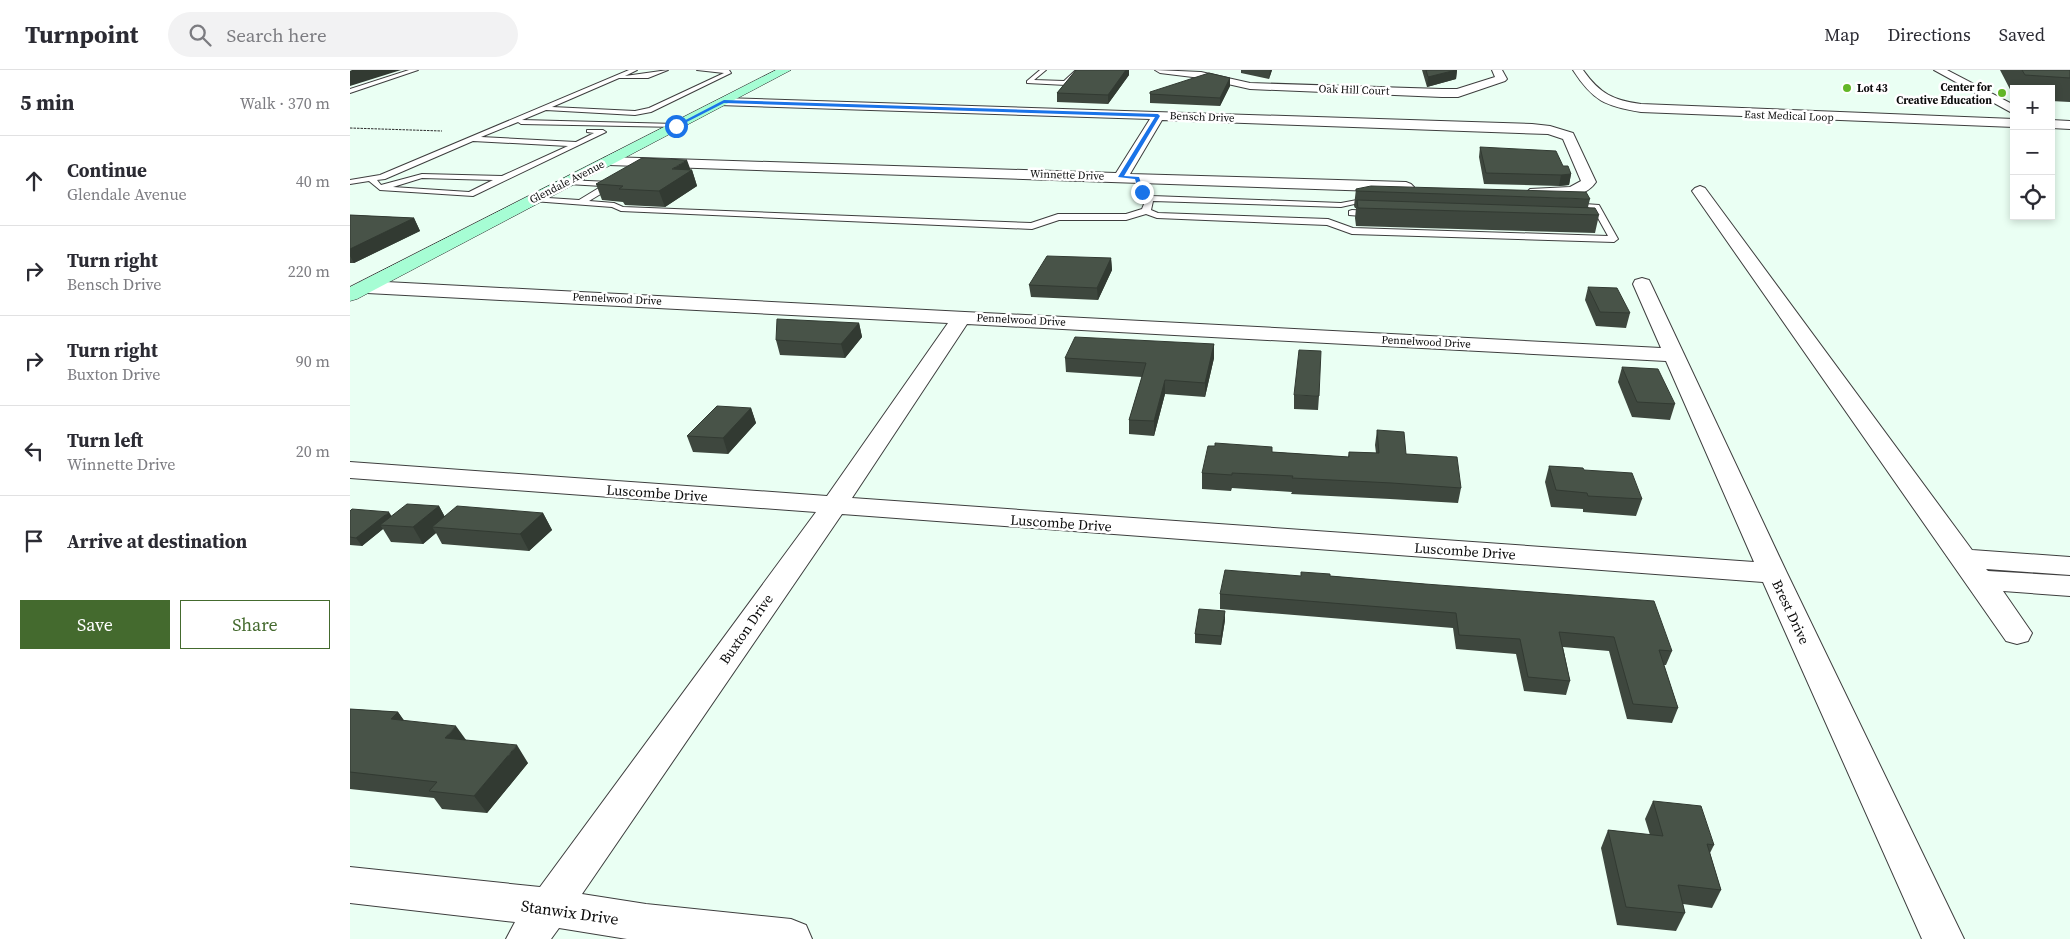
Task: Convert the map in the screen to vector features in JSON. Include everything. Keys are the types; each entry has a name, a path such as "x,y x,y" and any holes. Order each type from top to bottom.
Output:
{"main road":[{"name":"Glendale Avenue","path":"358,291 785,70"}],"street":[{"name":"Oak Hill Court","path":"1160,70 1200,72 1250,86 1458,93 1501,79 1497,70"},
{"name":"East Medical Loop","path":"1578,70 1592,90 1601,96 1627,105 1657,110 2010,123"},
{"path":"1939,70 2010,108"},
{"name":"Bensch Drive","path":"724,102 1532,128 1550,130 1568,136 1588,177 1589,182 1585,187 1568,192 1555,193 1519,192"},
{"path":"1121,177 1158,116"},
{"path":"2055,124 2070,125"},
{"name":"Winnette Drive","path":"608,161 1421,188"},
{"path":"1700,191 2017,633"},
{"name":"Brest Drive","path":"1642,284 1773,573 1943,939"},
{"name":"Pennelwood Drive","path":"358,291 962,317 1675,355"},
{"name":"Buxton Drive","path":"527,939 834,506 962,317"},
{"name":"Luscombe Drive","path":"350,470 1773,573"},
{"path":"1971,569 2070,566"},
{"path":"1971,569 2070,586"},
{"name":"Stanwix Drive","path":"350,885 549,907 646,923 791,939"}],"lane":[{"path":"350,91 415,70"},
{"path":"350,182 382,177 516,122 634,70"},
{"path":"616,78 637,78 665,70"},
{"path":"546,108 635,113 666,103 728,73 727,71 700,70"},
{"path":"1043,70 1029,82 1066,84 1079,70"},
{"path":"516,122 676,126"},
{"path":"371,179 380,188 470,194 602,132 527,130"},
{"path":"492,140 515,133"},
{"path":"473,139 577,144"},
{"path":"634,171 656,162"},
{"path":"380,188 422,176 504,178"},
{"path":"1137,178 1142,192 1150,198 1341,205 1379,199"},
{"path":"568,182 615,182 581,202"},
{"path":"1146,211 1150,198"},
{"path":"533,200 614,204 621,209 1032,226 1058,218 1126,217 1146,211 1157,215 1328,222 1352,231 1614,239 1596,207 1564,205"},
{"path":"1340,227 1352,213 1357,201"},
{"path":"1352,213 1381,214"},
{"path":"1595,222 1605,222"}],"path":[{"path":"350,128 488,133"}],"building":[{"path":"1076,70 1126,70 1108,95 1057,93"},
{"path":"1426,70 1456,70 1428,77"},
{"path":"2022,70 2070,70 2070,78 2025,75"},
{"path":"1209,73 1230,78 1220,98 1150,94 1150,92"},
{"path":"1480,147 1556,151 1563,166 1568,166 1571,174 1486,173"},
{"path":"642,158 687,160 672,169 692,170 659,191 619,189 623,186 596,184"},
{"path":"1371,186 1586,192 1590,199 1356,191 1356,189"},
{"path":"1357,200 1595,208 1599,215 1358,208"},
{"path":"350,215 414,218 350,249"},
{"path":"1047,256 1111,258 1097,288 1029,285"},
{"path":"1588,287 1617,288 1630,313 1600,312"},
{"path":"777,319 859,323 841,344 776,340"},
{"path":"1075,337 1214,344 1205,383 1165,380 1154,421 1129,420 1146,363 1065,358"},
{"path":"1299,350 1321,351 1319,396 1294,395"},
{"path":"1622,367 1658,369 1675,404 1637,402"},
{"path":"717,406 751,408 723,438 687,436"},
{"path":"1377,430 1404,432 1406,454 1457,457 1461,488 1292,478 1293,476 1202,473 1208,446 1215,446 1215,443 1272,447 1272,452 1349,457 1349,452 1379,453"},
{"path":"1549,466 1632,473 1642,499 1588,496 1587,493 1556,490"},
{"path":"407,504 439,506 413,527 380,525"},
{"path":"457,506 543,513 520,534 432,527"},
{"path":"352,509 389,512 356,538 350,537 350,511"},
{"path":"1225,570 1301,576 1301,572 1330,574 1330,576 1425,584 1654,601 1672,651 1659,650 1678,708 1633,704 1614,637 1559,632 1570,681 1528,677 1520,639 1459,635 1456,613 1220,594"},
{"path":"1199,609 1225,611 1221,636 1195,634"},
{"path":"350,709 398,712 391,719 456,726 445,738 517,745 474,796 429,791 437,782 350,772"},
{"path":"1653,801 1701,806 1714,845 1707,844 1721,890 1678,885 1685,913 1626,907 1608,830 1663,836"}],"place":[{"name":"Lot 43","path":"1847,88"},
{"name":"Center for Creative Education","path":"2002,93"}],"route":[{"path":"676,126 724,102 1158,116 1121,177 1137,178 1138,186 1142,192"}]}
